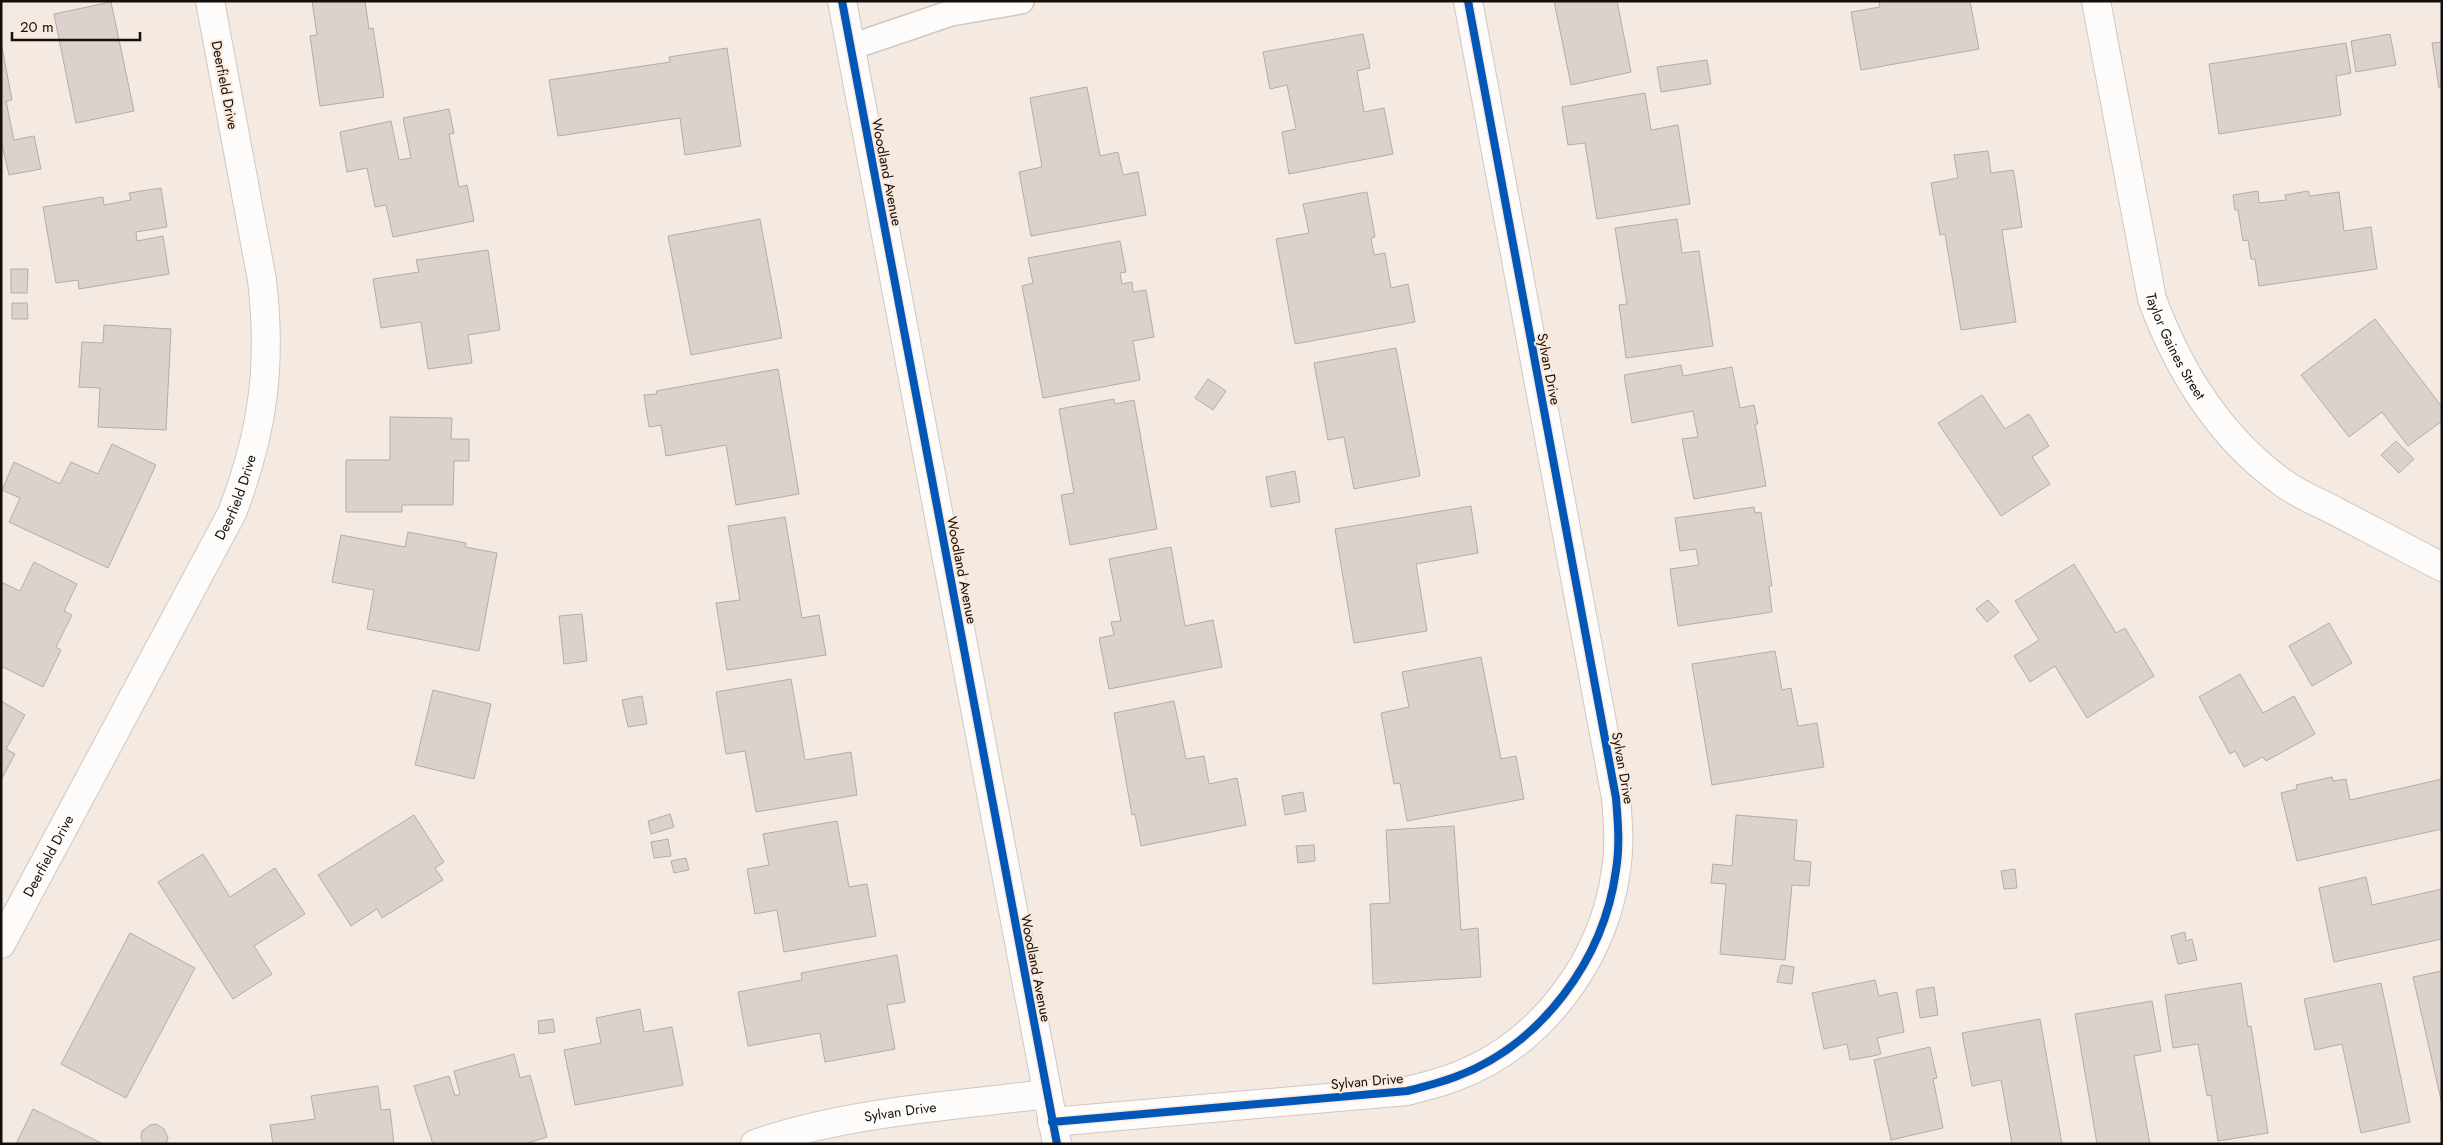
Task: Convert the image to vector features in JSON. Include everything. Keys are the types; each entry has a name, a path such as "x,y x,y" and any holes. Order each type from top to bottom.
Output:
{"street":[{"name":"Deerfield Drive","path":"1,944 232,513 244,480 256,436 264,393 267,357 262,280 210,1"},
{"name":"Woodland Avenue","path":"842,1 1054,1133"},
{"name":"Sylvan Drive","path":"1054,1133 1407,1091 1456,1077 1503,1051 1543,1018 1570,986 1583,966 1606,917 1616,870 1618,823 1616,798 1468,1"},
{"name":"Taylor Gaines Street","path":"2104,3 2152,299 2162,327 2188,378 2228,431 2263,466 2287,486 2442,567"},
{"name":"Sylvan Drive","path":"755,1144 817,1125 1047,1094"}],"lane":[{"path":"851,47 950,7 1021,1"}],"building":[{"path":"312,1 365,1 369,29 373,28 384,97 320,106 310,36 317,35"},
{"path":"1554,1 1617,1 1631,72 1571,85"},
{"path":"1879,1 1970,1 1979,49 1861,70 1851,12 1880,7"},
{"path":"111,2 134,111 76,123 54,14"},
{"path":"1363,34 1370,68 1357,71 1364,112 1384,108 1393,154 1289,174 1282,132 1296,129 1287,85 1270,89 1263,52"},
{"path":"2390,34 2396,65 2356,72 2351,41"},
{"path":"1,42 12,100 6,101 14,140 34,136 41,169 9,175 1,141"},
{"path":"2442,42 2442,87 2439,88 2432,43"},
{"path":"2346,43 2351,73 2336,76 2341,115 2219,134 2209,64"},
{"path":"727,48 741,146 685,155 680,118 558,136 549,80 670,62 669,57"},
{"path":"1707,60 1711,84 1661,92 1657,67"},
{"path":"1087,87 1100,156 1118,152 1123,175 1138,172 1146,215 1031,236 1019,172 1042,167 1030,98"},
{"path":"1645,93 1651,130 1678,125 1690,204 1597,219 1585,143 1568,145 1562,107"},
{"path":"449,109 454,133 449,134 459,187 467,185 474,221 393,237 386,205 375,207 367,168 347,172 340,132 391,121 399,160 411,158 403,118"},
{"path":"1988,151 1991,173 2013,170 2014,173 2022,227 2002,230 2016,322 1961,330 1945,234 1940,235 1931,183 1958,178 1954,155"},
{"path":"161,188 167,227 136,232 137,241 163,236 169,274 79,289 78,280 56,283 43,207 103,197 104,205 131,200 129,193"},
{"path":"2258,191 2259,203 2286,200 2285,195 2308,191 2310,196 2339,192 2344,231 2371,227 2377,269 2259,286 2255,259 2251,259 2248,240 2243,241 2238,210 2235,210 2233,195"},
{"path":"1367,192 1375,237 1371,238 1374,255 1385,253 1391,288 1408,284 1415,322 1295,344 1276,239 1309,233 1303,204"},
{"path":"760,219 782,338 691,355 668,236"},
{"path":"1677,219 1682,253 1699,251 1713,346 1626,358 1619,305 1627,304 1615,228"},
{"path":"1120,241 1126,272 1120,273 1122,284 1132,282 1133,292 1146,290 1154,337 1133,341 1140,380 1043,398 1022,286 1033,283 1028,258"},
{"path":"488,250 500,330 468,335 472,363 428,369 421,322 381,328 373,279 419,272 416,260"},
{"path":"11,269 28,269 27,293 11,293"},
{"path":"12,303 27,303 28,319 12,319"},
{"path":"2375,319 2442,407 2442,421 2408,446 2382,412 2349,437 2301,375"},
{"path":"104,325 171,329 166,430 98,427 100,388 79,387 82,342 103,343"},
{"path":"1396,348 1420,476 1354,489 1344,437 1328,440 1314,363"},
{"path":"1681,365 1683,376 1732,367 1740,408 1754,405 1758,424 1755,424 1766,486 1694,499 1682,439 1698,437 1693,411 1632,423 1624,375"},
{"path":"778,369 799,494 736,505 726,445 666,456 661,425 649,427 644,395 657,394 656,391"},
{"path":"1208,379 1226,391 1213,410 1195,398"},
{"path":"1982,395 2005,429 2029,414 2049,446 2032,457 2050,484 2001,516 1938,423"},
{"path":"1114,399 1115,404 1134,400 1157,529 1070,545 1061,495 1074,493 1059,409"},
{"path":"390,417 452,418 451,439 469,439 469,461 454,461 453,505 402,505 402,512 346,512 346,460 390,460"},
{"path":"2396,441 2414,459 2399,473 2381,455"},
{"path":"112,444 156,465 108,568 9,522 20,498 2,490 14,462 60,484 71,462 98,474"},
{"path":"1295,471 1300,502 1271,507 1266,477"},
{"path":"1471,506 1478,553 1416,564 1427,631 1354,643 1335,529"},
{"path":"1754,507 1755,513 1761,512 1772,586 1769,586 1772,612 1678,626 1670,569 1699,565 1696,549 1680,551 1675,518"},
{"path":"785,517 802,618 819,615 826,655 727,670 716,603 740,600 728,526"},
{"path":"408,532 466,543 465,547 497,553 479,651 367,629 374,590 332,582 341,535 405,547"},
{"path":"1171,547 1185,626 1213,620 1222,667 1109,689 1099,638 1114,635 1111,622 1121,621 1109,559"},
{"path":"34,562 77,584 64,611 72,615 56,647 61,650 43,687 1,666 1,582 20,591"},
{"path":"2074,564 2116,633 2125,628 2154,676 2087,718 2055,666 2030,682 2014,656 2039,640 2015,601"},
{"path":"1988,600 1999,612 1987,622 1976,609"},
{"path":"582,614 587,661 564,664 559,616"},
{"path":"2329,623 2352,663 2312,686 2289,646"},
{"path":"1775,651 1782,690 1791,688 1798,726 1817,723 1824,767 1712,785 1692,664"},
{"path":"1481,657 1501,759 1516,756 1524,799 1407,821 1400,783 1394,784 1381,713 1409,707 1402,672"},
{"path":"2240,674 2263,713 2294,696 2315,734 2266,761 2263,757 2244,767 2235,751 2230,754 2199,697"},
{"path":"791,679 805,760 851,752 857,795 756,812 745,751 726,754 716,692"},
{"path":"433,690 491,704 474,779 415,765"},
{"path":"642,696 647,724 628,727 622,700"},
{"path":"1,701 25,715 6,749 15,754 1,780"},
{"path":"1174,701 1186,759 1204,756 1209,784 1237,778 1246,825 1141,846 1135,814 1132,815 1114,713"},
{"path":"2332,777 2333,781 2346,779 2350,800 2442,779 2442,829 2297,861 2281,793 2297,789 2296,785"},
{"path":"1303,792 1306,811 1285,815 1282,796"},
{"path":"670,814 674,827 651,834 648,821"},
{"path":"414,815 444,862 435,868 443,880 382,918 377,909 351,926 318,875"},
{"path":"1736,815 1797,820 1794,860 1811,862 1809,886 1792,885 1785,960 1720,954 1726,884 1711,883 1713,864 1732,866"},
{"path":"837,821 849,887 867,884 876,936 784,952 777,910 755,914 747,869 769,865 763,834"},
{"path":"1454,826 1461,930 1478,928 1481,977 1373,984 1370,904 1390,903 1386,830"},
{"path":"668,839 671,856 654,858 651,842"},
{"path":"1314,845 1315,861 1298,863 1296,846"},
{"path":"203,854 230,897 275,868 305,914 254,946 272,974 233,999 158,882"},
{"path":"686,858 689,870 674,873 671,861"},
{"path":"2015,869 2017,888 2004,889 2001,871"},
{"path":"2366,877 2372,905 2442,889 2442,939 2334,962 2319,888"},
{"path":"2185,932 2186,941 2192,939 2197,960 2178,964 2171,936"},
{"path":"130,933 195,968 126,1098 61,1064"},
{"path":"897,955 905,1002 887,1005 895,1049 825,1062 820,1033 748,1046 738,992 802,980 801,973"},
{"path":"1781,965 1794,967 1792,984 1777,982"},
{"path":"2442,971 2442,1104 2413,977"},
{"path":"1875,980 1879,996 1897,992 1904,1032 1877,1038 1881,1054 1873,1056 1850,1060 1847,1044 1824,1049 1812,993"},
{"path":"2241,983 2248,1027 2251,1026 2268,1133 2218,1141 2211,1095 2207,1096 2198,1044 2173,1048 2165,995"},
{"path":"2381,983 2410,1122 2361,1133 2342,1044 2315,1050 2304,999"},
{"path":"1934,987 1938,1015 1920,1018 1916,990"},
{"path":"2152,1001 2161,1051 2134,1056 2150,1144 2097,1144 2075,1014"},
{"path":"640,1009 644,1032 672,1027 683,1085 575,1105 564,1050 601,1043 596,1018"},
{"path":"553,1019 555,1032 539,1034 538,1021"},
{"path":"2040,1019 2062,1144 2012,1144 2001,1080 1972,1086 1962,1033"},
{"path":"1930,1047 1937,1078 1933,1079 1943,1128 1891,1140 1874,1060"},
{"path":"514,1054 520,1078 530,1075 547,1137 525,1144 433,1144 414,1086 449,1076 455,1096 460,1094 454,1071"},
{"path":"378,1086 381,1110 390,1109 394,1144 273,1144 270,1125 315,1119 311,1096"},
{"path":"33,1109 103,1144 16,1144"},
{"path":"156,1124 164,1129 168,1138 166,1144 143,1144 142,1131 150,1125"}],"cycle path":[{"path":"842,1 1057,1144"},
{"path":"1052,1122 1407,1091 1455,1077 1486,1063 1515,1044 1541,1021 1563,995 1582,967 1598,936 1609,903 1616,870 1618,852 1616,798 1468,1"}]}
